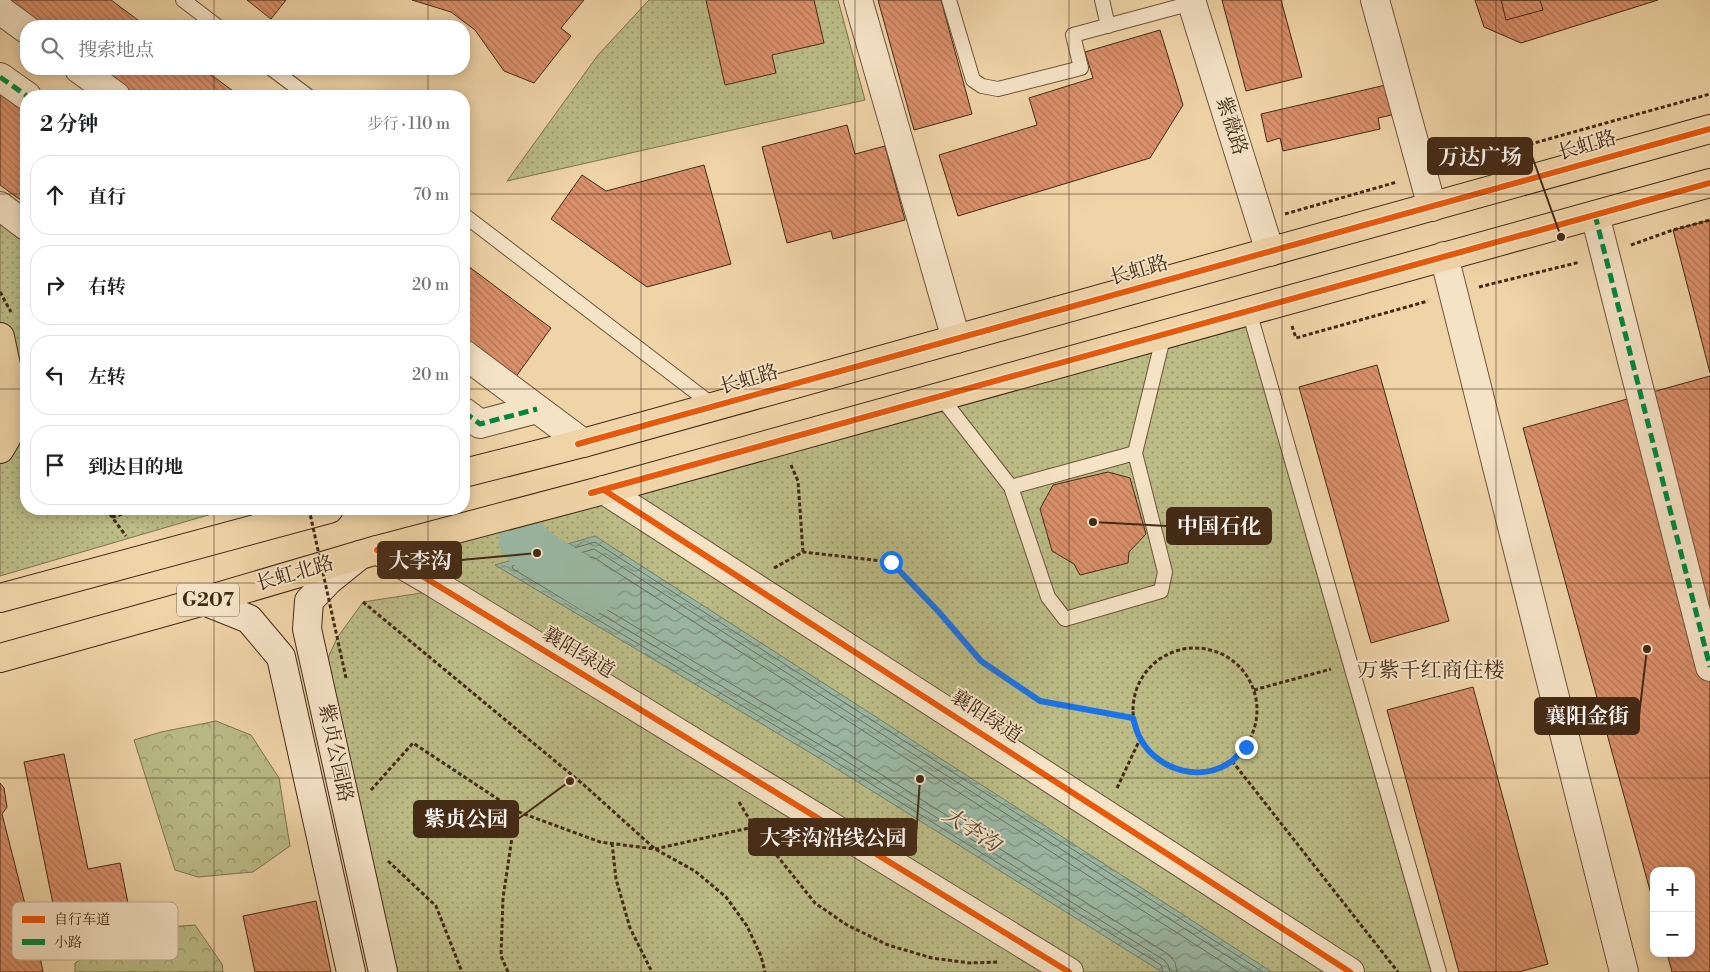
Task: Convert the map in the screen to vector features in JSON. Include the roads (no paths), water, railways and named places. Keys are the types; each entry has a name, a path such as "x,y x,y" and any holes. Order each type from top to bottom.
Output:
{"highway":[{"name":"长虹路","path":"580,444 1710,129"},
{"name":"G207","path":"597,491 1710,183"},
{"path":"0,337 10,384 7,436 0,449"},
{"path":"470,472 580,444"},
{"name":"长虹北路","path":"0,658 368,553 597,491"},
{"path":"0,598 307,515"}],"street":[{"path":"858,0 956,339"},
{"path":"1375,0 1432,207"},
{"name":"紫薇路","path":"1192,2 1270,252"},
{"path":"0,10 20,25"},
{"path":"87,75 108,90"},
{"path":"0,77 20,91"},
{"path":"0,206 20,221"},
{"path":"1594,215 1710,667"},
{"path":"1444,256 1624,972"},
{"path":"470,359 580,444"},
{"path":"470,416 480,424 537,409"},
{"name":"襄阳绿道","path":"597,491 747,582 1350,972"},
{"name":"襄阳绿道","path":"368,553 789,801 1058,965"},
{"name":"紫贞公园路","path":"368,553 329,580 309,601 308,629 383,972"},
{"name":"紫贞公园路","path":"204,601 249,620 281,657 351,972"}],"lane":[{"path":"183,0 209,20"},
{"path":"948,0 972,80 982,86 998,89 1081,68 1072,35 1192,2"},
{"path":"1102,0 1108,26"},
{"path":"280,75 300,90"},
{"path":"470,220 714,406"},
{"path":"1249,311 1439,972"},
{"path":"940,396 1011,487 1048,597 1065,619 1161,591 1165,572 1135,454 1164,334"},
{"path":"1011,487 1135,454"}],"water":[{"path":"595,536 1272,972 1162,972 829,764 495,565"}],"waterway":[{"name":"大李沟","path":"523,540 537,553 594,589"}],"place":[{"name":"万达广场","path":"1561,237"},
{"name":"中国石化","path":"1093,522"},
{"name":"大李沟","path":"537,553"},
{"name":"襄阳金街","path":"1647,649"},
{"name":"大李沟沿线公园","path":"920,779"},
{"name":"紫贞公园","path":"570,781"}],"district":[{"name":"万紫千红商住楼","path":"1431,671"}]}
